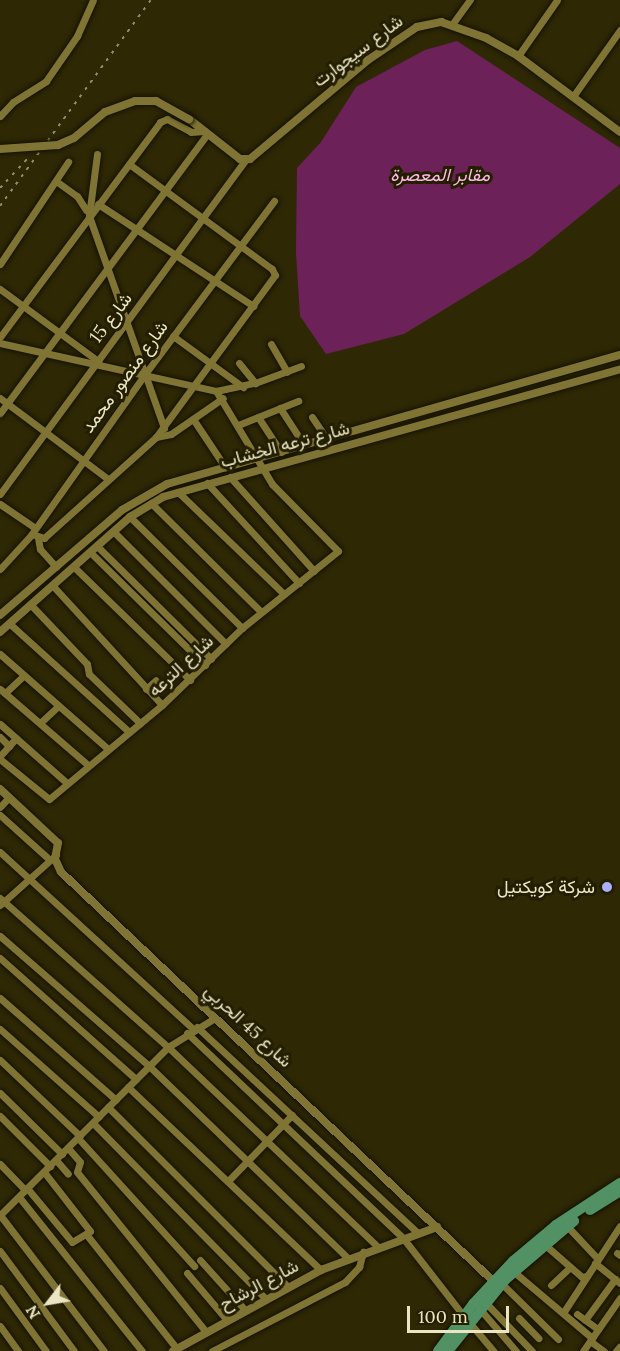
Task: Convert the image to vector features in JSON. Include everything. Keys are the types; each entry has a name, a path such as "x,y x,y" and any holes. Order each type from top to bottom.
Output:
{"highway":[{"path":"438,1351 497,1282 556,1225 620,1183"},
{"path":"448,1351 466,1319 482,1305 497,1282 567,1226 620,1191"}],"street":[{"path":"0,116 13,102 46,81 77,36 93,0"},
{"path":"470,0 453,23 518,56 574,95 620,132"},
{"path":"518,56 557,0"},
{"name":"شارع سيجوارت","path":"245,160 406,34 428,23 453,23"},
{"path":"574,95 620,30"},
{"path":"0,149 58,145 74,138 105,112 135,101 156,101 189,119 245,160"},
{"path":"0,337 162,120 191,132 206,132"},
{"path":"0,413 206,132"},
{"path":"89,216 97,154"},
{"name":"شارع 15","path":"0,494 245,160"},
{"path":"0,264 68,162"},
{"path":"0,504 35,533 45,537 164,428 274,276 273,270 129,164"},
{"path":"56,181 77,196 89,216 164,428"},
{"name":"شارع منصور محمد","path":"1,566 35,533 145,374 274,201"},
{"path":"98,204 253,306"},
{"path":"0,289 96,362"},
{"path":"173,336 243,387"},
{"path":"0,344 96,362 216,391 243,387 301,366"},
{"path":"271,344 287,372"},
{"name":"شارع ترعه الخشاب","path":"0,615 136,500 168,484 620,355"},
{"path":"239,363 255,383"},
{"name":"شارع ترعه الخشاب","path":"0,632 130,518 151,503 207,483 620,369"},
{"path":"216,391 223,398 263,469"},
{"path":"0,398 108,479"},
{"path":"156,437 171,434 223,398"},
{"path":"238,425 298,401"},
{"path":"280,408 304,445"},
{"path":"424,410 428,423"},
{"path":"258,417 280,452"},
{"path":"312,417 326,438"},
{"path":"192,419 225,467"},
{"name":"شارع الترعه","path":"0,757 46,798 162,705 261,612 336,554 337,549 277,490 263,469"},
{"path":"230,477 314,571"},
{"path":"207,483 299,583"},
{"path":"178,492 284,594"},
{"path":"151,503 261,612"},
{"path":"130,518 242,628"},
{"path":"114,532 226,644"},
{"path":"35,533 40,549 56,567"},
{"path":"94,550 212,659"},
{"path":"94,550 205,665"},
{"path":"74,567 190,680"},
{"path":"53,586 162,705"},
{"path":"31,605 87,664 89,674 140,723"},
{"path":"10,624 129,732"},
{"path":"0,654 108,749"},
{"path":"24,675 3,691 88,765"},
{"path":"146,689 156,680"},
{"path":"40,723 58,705"},
{"path":"0,724 67,783"},
{"path":"0,737 9,746"},
{"path":"0,757 16,738"},
{"name":"شارع 45 الحربي","path":"0,789 58,843 53,857 61,872 497,1282"},
{"path":"0,807 9,797"},
{"path":"0,814 53,857 1,902 168,1047 378,1247"},
{"path":"0,852 192,1029 292,1115 418,1233"},
{"path":"0,936 149,1066 348,1258"},
{"path":"0,958 136,1078"},
{"path":"0,998 116,1100"},
{"path":"2,1213 168,1047 192,1029 215,1018"},
{"path":"0,1029 99,1117"},
{"path":"192,1029 283,1125 403,1238 493,1351"},
{"path":"0,1060 79,1137 194,1266"},
{"path":"128,1087 321,1270"},
{"path":"0,1094 80,1162 77,1173 206,1332"},
{"path":"108,1107 288,1287"},
{"path":"228,1181 292,1115"},
{"path":"0,1116 50,1166"},
{"path":"93,1123 266,1299"},
{"path":"56,1160 68,1174"},
{"path":"0,1164 26,1189 73,1243 86,1234 90,1227 44,1172"},
{"path":"19,1197 142,1351"},
{"path":"0,1203 2,1213 104,1351"},
{"path":"567,1226 596,1261 617,1281 585,1320"},
{"name":"شارع الرشاح","path":"175,1350 321,1270 363,1252 437,1227"},
{"path":"563,1313 619,1230"},
{"path":"86,1234 175,1350"},
{"path":"544,1244 582,1277 586,1276"},
{"path":"0,1251 74,1351"},
{"name":"شارع الرشاح","path":"212,1351 345,1282 356,1273 363,1252"},
{"path":"181,1279 207,1254"},
{"path":"200,1260 245,1310"},
{"path":"551,1285 570,1267"},
{"path":"513,1271 604,1351"},
{"path":"187,1273 227,1320"},
{"path":"497,1282 558,1339"},
{"path":"0,1288 46,1351"},
{"path":"583,1351 620,1298"},
{"path":"482,1305 531,1349 548,1329"},
{"path":"482,1305 516,1351"},
{"path":"577,1314 598,1329"},
{"path":"519,1318 538,1338"},
{"path":"0,1326 18,1351"},
{"path":"616,1351 620,1346"}],"green space":[{"name":"مقابر المعصرة","path":"457,41 620,148 620,184 530,257 404,334 326,354 300,316 296,253 297,168 321,142 356,87 425,50"}],"railway":[{"path":"0,206 151,0"},
{"path":"0,188 29,157"}],"place":[{"name":"شركة كويكتيل","path":"607,887"}]}
